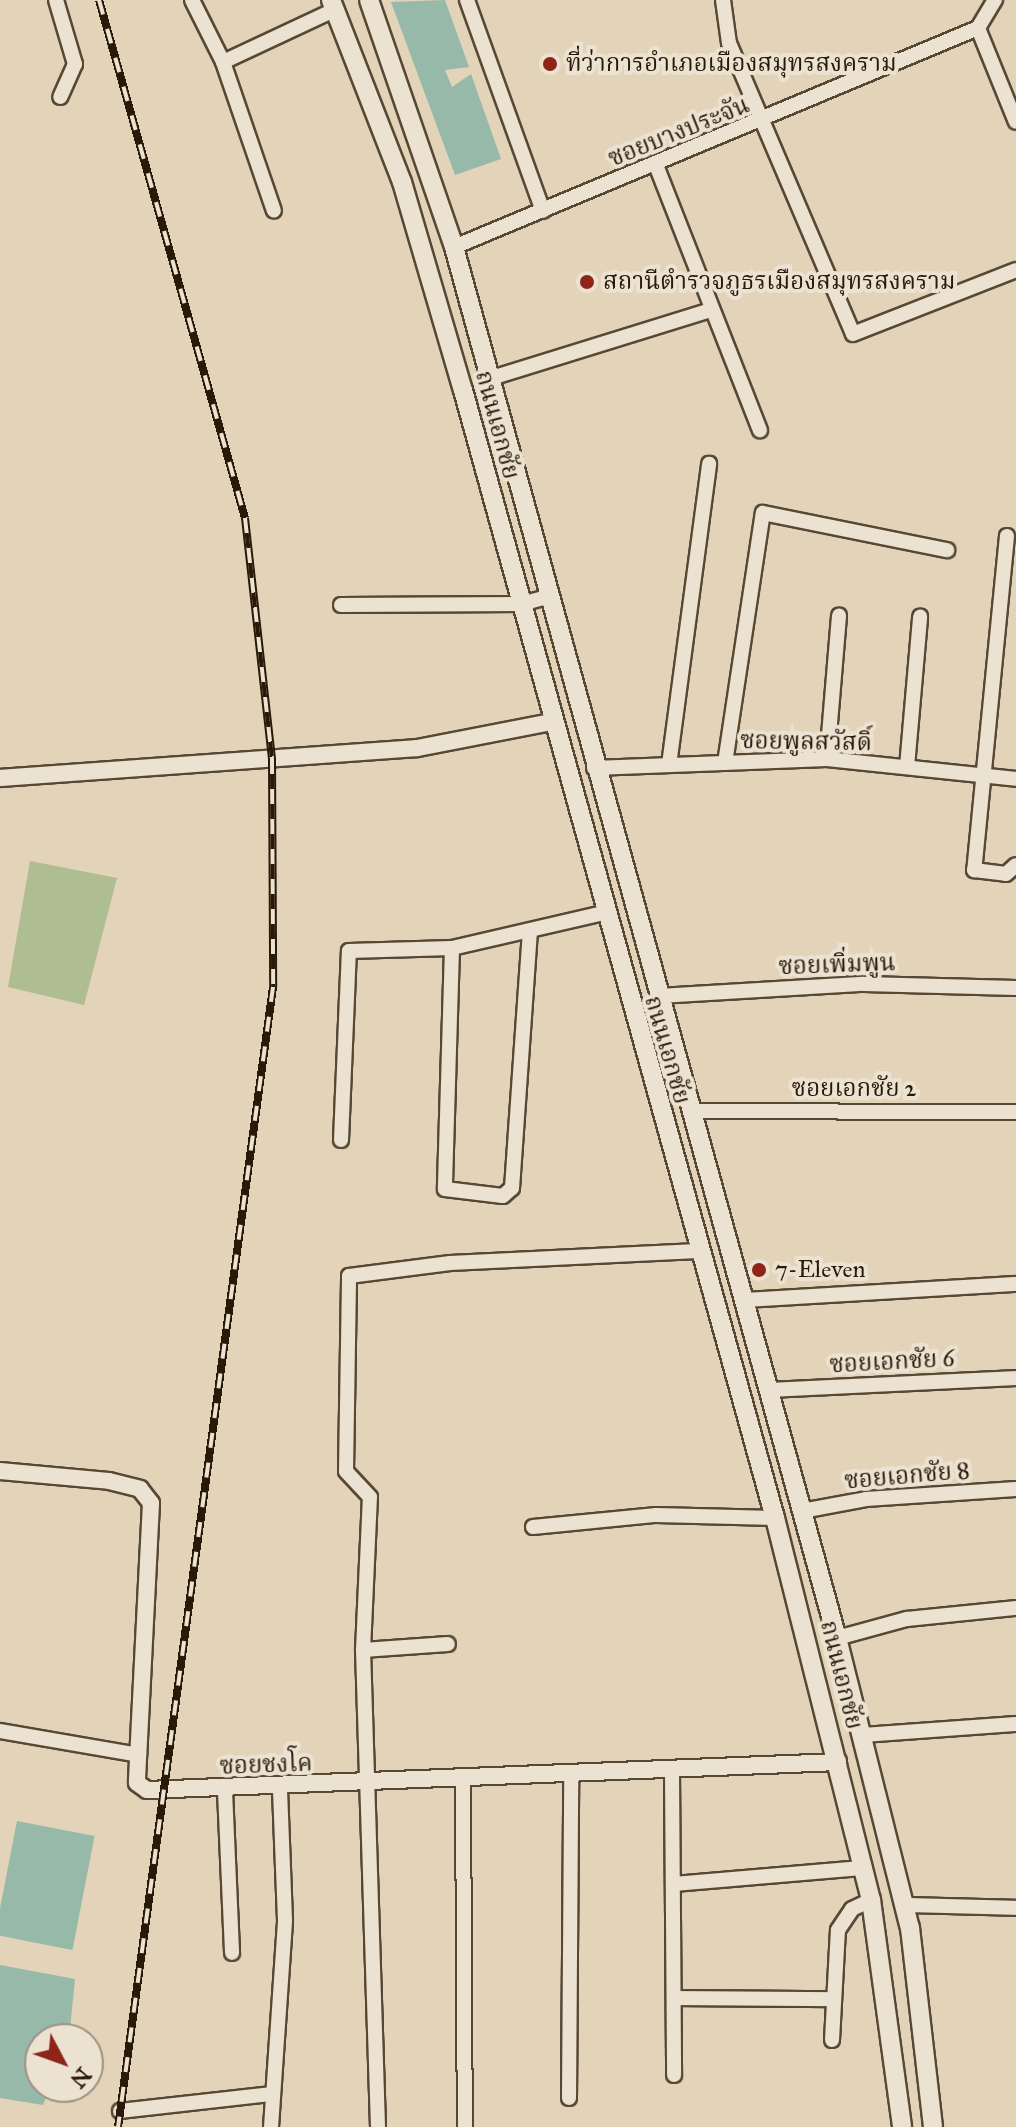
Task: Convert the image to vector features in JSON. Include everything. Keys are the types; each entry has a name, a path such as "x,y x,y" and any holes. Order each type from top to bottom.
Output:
{"main road":[{"name":"ถนนเอกชัย","path":"369,0 454,247 594,768 771,1390 863,1735 905,1905 933,2127"},
{"name":"ถนนเอกชัย","path":"334,5 402,182 775,1518 871,1900 902,2127"}],"street":[{"path":"56,0 75,64 60,97"},
{"path":"192,0 223,62 274,211"},
{"path":"467,0 543,211"},
{"path":"723,0 729,43 853,334 1016,270"},
{"path":"995,0 978,28 1016,122"},
{"path":"223,62 334,5"},
{"name":"ซอยบางประจัน","path":"454,247 764,121 978,28"},
{"path":"656,165 708,311 760,430"},
{"path":"488,379 708,311"},
{"path":"669,765 709,464"},
{"path":"725,763 763,513 947,550"},
{"path":"1007,536 974,870 1006,874 1016,865"},
{"path":"341,605 521,604 547,597"},
{"path":"827,759 839,616"},
{"path":"907,767 920,617"},
{"path":"0,778 417,748 551,722"},
{"name":"ซอยพูลสวัสดิ์","path":"594,768 827,759 1016,779"},
{"path":"341,1140 349,951 452,948 604,913"},
{"path":"452,948 445,1189 503,1196 512,1188 530,932"},
{"name":"ซอยเพิ่มพูน","path":"659,996 864,984 1016,988"},
{"name":"ซอยเอกชัย 2","path":"692,1111 1016,1112"},
{"path":"378,2127 372,1785 363,1650 370,1497 346,1471 349,1276 450,1263 698,1251"},
{"path":"744,1300 1016,1284"},
{"name":"ซอยเอกชัย 6","path":"771,1390 1016,1378"},
{"name":"ซอยชงโค","path":"0,1471 109,1481 140,1489 151,1503 137,1783 147,1790 280,1790 672,1773 838,1762"},
{"name":"ซอยเอกชัย 8","path":"802,1511 1016,1489"},
{"path":"533,1527 656,1515 775,1518"},
{"path":"837,1638 907,1619 1016,1608"},
{"path":"363,1650 448,1644"},
{"path":"863,1735 1016,1724"},
{"path":"0,1731 139,1755"},
{"path":"672,1773 678,1998 674,2075"},
{"path":"569,2098 571,1776"},
{"path":"463,1781 465,2127"},
{"path":"271,2127 285,1920 280,1790"},
{"path":"225,1791 232,1953"},
{"path":"675,1884 863,1868"},
{"path":"832,2040 838,1930 852,1909 871,1900"},
{"path":"905,1905 1016,1908"},
{"path":"678,1998 834,1999"},
{"path":"120,2111 272,2094"}],"shaded area":[{"path":"445,0 469,67 445,70 452,87 471,74 501,159 455,175 391,2"},
{"path":"30,861 117,878 84,1005 8,987"},
{"path":"17,1821 95,1836 72,1950 0,1936 0,1908"},
{"path":"0,1965 75,1979 71,2023 24,2023 24,2102 0,2098"}],"railway":[{"path":"99,0 245,518 272,759 273,987 118,2127"}],"place":[{"name":"ที่ว่าการอำเภอเมืองสมุทรสงคราม","path":"550,64"},
{"name":"สถานีตำรวจภูธรเมืองสมุทรสงคราม","path":"587,282"},
{"name":"7-Eleven","path":"759,1270"}]}
